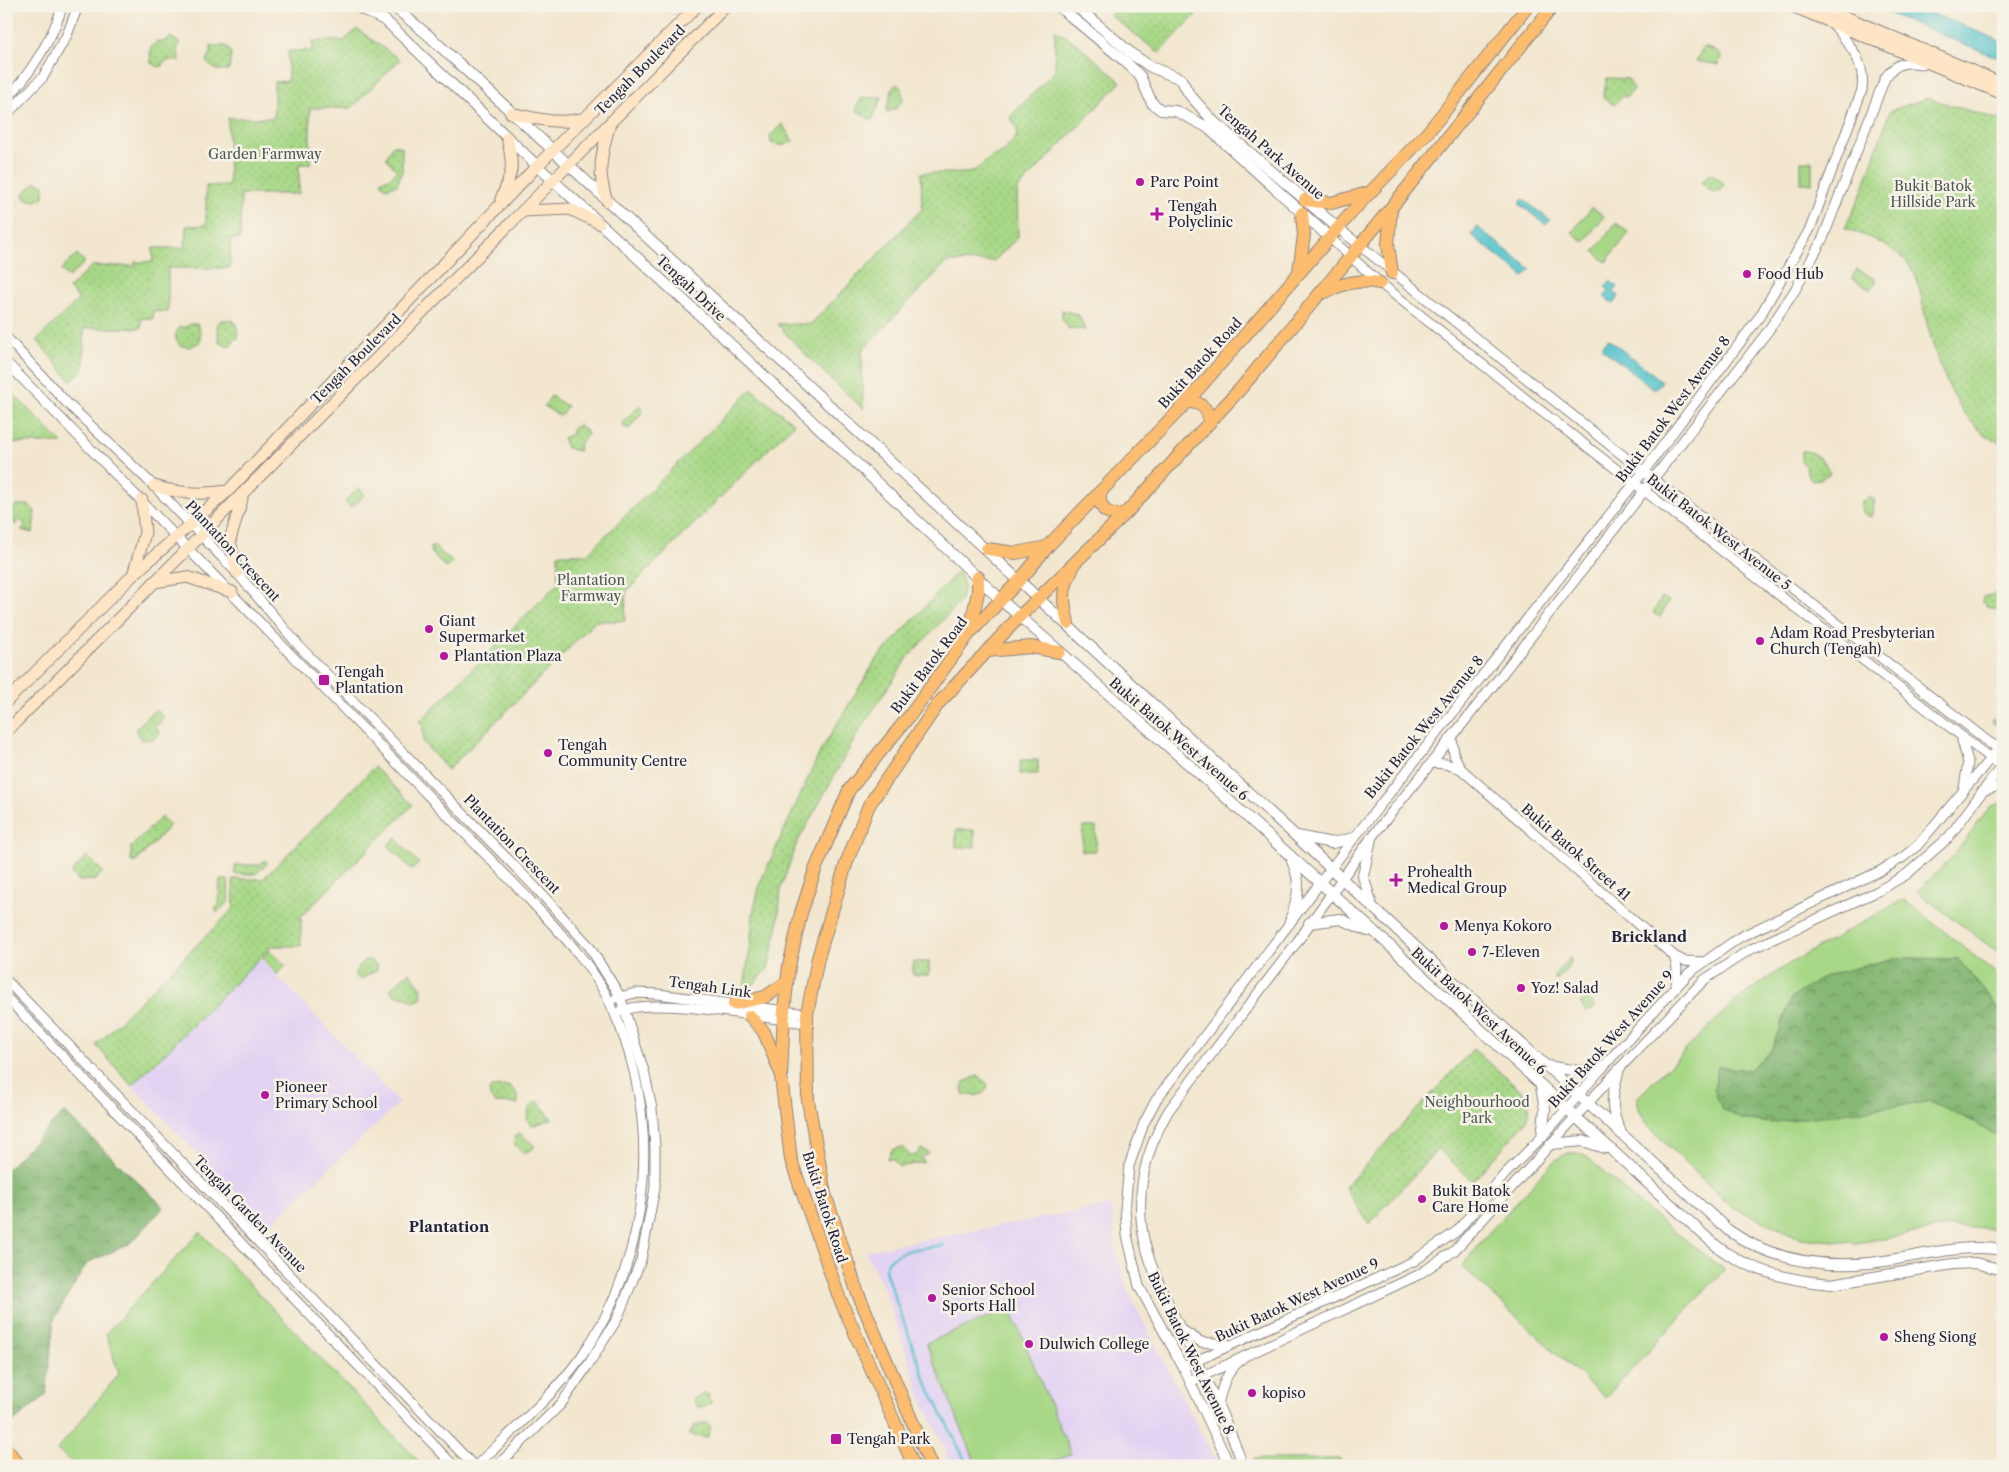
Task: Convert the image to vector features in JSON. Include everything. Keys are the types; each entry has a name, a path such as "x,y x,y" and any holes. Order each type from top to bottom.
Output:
{"highway":[{"path":"6,1451 18,1466"}],"main road":[{"name":"Tengah Boulevard","path":"6,702 133,575 228,491 537,166 697,6"},
{"name":"Tengah Boulevard","path":"6,732 726,6"},
{"name":"Bukit Batok Road","path":"914,1466 839,1297 791,1160 781,1076 784,1016 787,982 801,913 815,870 849,790 911,714 969,634 1047,547 1187,402 1338,228 1428,132 1528,6"},
{"name":"Bukit Batok Road","path":"931,1466 857,1291 826,1194 808,1101 807,1019 829,916 869,804 938,704 1019,617 1126,513 1210,422 1351,257 1552,6"},
{"path":"1792,6 2003,94"},
{"path":"1820,6 2003,84"},
{"path":"511,113 540,120 569,122 588,117"},
{"path":"607,201 600,181 600,166 611,121"},
{"path":"497,208 510,180 513,162 507,137"},
{"path":"1305,200 1331,203 1348,200 1371,192"},
{"path":"1391,208 1388,244 1392,273"},
{"path":"524,211 570,209 599,223"},
{"path":"1298,274 1303,255 1302,213"},
{"path":"1319,294 1349,282 1367,280 1380,283"},
{"path":"1187,402 1194,402 1204,406 1209,414 1210,422"},
{"path":"154,486 187,494 228,491"},
{"path":"1100,492 1100,502 1105,511 1116,515 1126,513"},
{"path":"237,572 230,540 244,494"},
{"path":"133,575 145,534 142,500"},
{"path":"987,549 1016,553 1047,547"},
{"path":"1068,623 1062,599 1063,591 1076,561"},
{"path":"969,634 978,592 978,577"},
{"path":"154,582 187,578 232,592"},
{"path":"987,651 1031,647 1059,652"},
{"path":"734,1004 765,996 787,982"},
{"path":"750,1016 764,1032 781,1076"}],"street":[{"path":"6,99 21,85 35,63 62,6"},
{"path":"6,115 42,77 67,35 78,6"},
{"name":"Tengah Drive","path":"356,6 386,21 537,166 1001,600"},
{"name":"Tengah Drive","path":"393,6 428,35 1019,580"},
{"name":"Tengah Park Avenue","path":"1058,6 1126,62 1140,76 1152,103 1161,110 1176,111 1207,127 1330,238"},
{"name":"Tengah Park Avenue","path":"1076,6 1133,56 1151,68 1182,79 1189,94 1212,121 1338,228"},
{"name":"Bukit Batok West Avenue 8","path":"1230,1466 1183,1367 1139,1286 1126,1228 1126,1191 1129,1166 1144,1123 1156,1100 1331,867 1502,653 1606,516 1634,484 1760,316 1814,220 1862,90 1863,72 1856,54 1834,25"},
{"name":"Bukit Batok West Avenue 8","path":"1243,1466 1233,1436 1179,1328 1150,1264 1141,1220 1142,1179 1152,1144 1169,1110 1371,838 1432,764 1768,330 1795,290 1823,238 1885,78 1894,66 1906,61 1932,65"},
{"path":"1176,111 1184,104 1189,94"},
{"name":"Bukit Batok West Avenue 5","path":"1338,228 1392,273 2001,749"},
{"name":"Bukit Batok West Avenue 5","path":"1330,238 1380,283 1644,492 1962,739 1990,760 2002,766"},
{"path":"1797,252 1807,250 1811,253 1811,259"},
{"name":"Plantation Crescent","path":"6,352 8,339"},
{"name":"Plantation Crescent","path":"8,339 67,403 154,486 237,572 300,646 536,888 589,946 620,996 644,1071 652,1108 656,1146 655,1188 641,1260 617,1319 590,1362 560,1404 497,1466"},
{"name":"Plantation Crescent","path":"6,362 176,536 189,547 528,898 585,961 609,1001 615,1015 634,1074 641,1110 644,1146 638,1226 630,1258 608,1313 580,1357 549,1394 475,1466"},
{"name":"Bukit Batok West Avenue 6","path":"1019,580 1068,623 1578,1095 1728,1230 1752,1245 1778,1254 1813,1263 1832,1265 1875,1263 1958,1248 2003,1250"},
{"name":"Bukit Batok West Avenue 6","path":"1001,600 1378,935 1541,1087 1727,1254 1773,1274 1831,1284 1953,1264 1975,1263 2003,1270"},
{"name":"Bukit Batok Street 41","path":"1452,738 1454,755 1461,769 1674,956 1684,961 1703,962"},
{"path":"1962,739 1968,762 1967,777 1962,791"},
{"name":"Bukit Batok West Avenue 9","path":"1183,1367 1414,1261 1457,1231 1505,1174 1542,1137 1676,985 1703,962 1740,937 1880,871 1902,858 1918,846 1962,791 2001,749"},
{"name":"Bukit Batok Street 41","path":"1432,764 1446,764 1461,769"},
{"name":"Bukit Batok West Avenue 9","path":"1190,1382 1418,1275 1454,1251 1619,1069 1704,980 1749,950 1878,891 1914,869 1948,838 2002,766"},
{"path":"1982,791 2003,785"},
{"path":"1296,835 1332,843 1354,838"},
{"path":"1371,838 1363,876 1373,905"},
{"path":"1289,856 1298,873 1300,886 1298,900 1289,924"},
{"path":"528,898 535,894 536,888"},
{"path":"1309,923 1340,919 1378,935"},
{"path":"1674,956 1677,968 1676,985"},
{"name":"Tengah Garden Avenue","path":"6,980 475,1466"},
{"name":"Tengah Link","path":"609,1001 620,996 635,993 658,994 734,1004 784,1016 807,1019"},
{"name":"Tengah Garden Avenue","path":"6,997 454,1466"},
{"name":"Tengah Link","path":"615,1015 638,1006 664,1006 750,1016 784,1016"},
{"path":"1546,1065 1579,1071 1602,1068"},
{"path":"1619,1069 1613,1090 1612,1111 1622,1134"},
{"path":"98,1093 107,1085"},
{"path":"1541,1087 1545,1109 1542,1137"},
{"path":"1551,1144 1583,1141 1611,1150"},
{"path":"1179,1328 1195,1339 1209,1344 1235,1343"},
{"path":"1218,1405 1221,1390 1228,1374 1236,1364 1251,1353"}],"shaded area":[{"name":"Pioneer Primary School","path":"260,958 399,1103 268,1226 132,1086"},
{"name":"Dulwich College","path":"1111,1205 1116,1253 1129,1294 1218,1466 950,1466 946,1458 946,1451 924,1404 884,1288 865,1251"},
{"path":"1783,1456 1795,1466 1774,1466"}],"green space":[{"path":"1118,6 1204,6 1159,53 1110,15"},
{"name":"Garden Farmway","path":"357,29 400,60 351,108 310,108 310,164 299,164 299,194 241,194 240,239 230,239 230,268 168,268 168,312 153,311 153,319 141,318 141,328 84,328 84,368 71,381 37,340 79,299 69,288 92,266 135,266 135,262 153,262 153,248 185,248 186,226 206,225 206,186 229,185 228,118 274,118 274,82 288,81 288,51 312,51 313,41 344,41"},
{"path":"1055,30 1076,43 1121,82 1017,190 1018,237 994,261 947,262 862,350 863,409 812,361 777,324 811,324 922,209 921,173 968,173 977,169 991,157 1003,153 1017,136 1017,128 1010,117 1055,71"},
{"path":"171,37 181,44 177,48 180,61 169,60 162,63 162,66 159,67 151,63 150,49 157,41 163,42"},
{"path":"211,46 226,46 231,53 229,70 216,70 206,62 211,53"},
{"path":"1703,47 1717,51 1721,55 1719,65 1696,61"},
{"path":"1607,78 1628,79 1634,90 1626,97 1623,96 1614,105 1603,97"},
{"path":"897,84 902,90 903,100 894,110 886,112 893,86"},
{"path":"882,97 872,121 855,109 862,98"},
{"name":"Bukit Batok Hillside Park","path":"1927,98 2003,121 2003,444 1988,436 1974,424 1953,395 1938,361 1918,283 1908,264 1897,253 1883,244 1845,228 1861,194 1890,111"},
{"path":"782,124 793,141 783,146 771,143 770,136"},
{"path":"393,145 402,147 402,172 397,185 386,188 381,183 382,180 390,178 397,171 386,158"},
{"path":"1801,161 1812,161 1812,183 1801,183"},
{"path":"1711,173 1724,184 1719,192 1711,191 1701,182"},
{"path":"36,182 44,185 44,197 36,201 25,199 23,194"},
{"path":"1592,207 1604,216 1584,242 1572,232"},
{"path":"1616,223 1629,233 1606,262 1594,252"},
{"path":"77,254 85,262 69,277 61,270"},
{"path":"1857,269 1877,280 1871,290 1852,278"},
{"path":"1062,310 1079,315 1085,330 1068,328 1062,318"},
{"path":"221,320 232,320 234,324 237,324 238,338 233,340 233,343 229,346 219,343 217,324"},
{"path":"190,324 197,324 200,331 200,342 190,347 180,346 175,337 179,327 186,327"},
{"path":"6,387 62,443 9,443 8,449 6,449"},
{"name":"Plantation Farmway","path":"752,389 794,424 626,592 625,621 596,621 448,770 423,742 423,725 419,722 558,583 558,554 587,554"},
{"path":"551,396 567,406 560,416 544,406"},
{"path":"640,405 643,411 629,429 621,425"},
{"path":"578,424 588,435 580,442 579,451 567,448 563,438 572,434 572,430"},
{"path":"1802,451 1811,453 1819,458 1826,465 1830,473 1821,479 1812,480 1808,476 1805,464 1801,461"},
{"path":"359,488 365,495 351,508 345,501"},
{"path":"1868,498 1873,498 1875,501 1871,517 1864,514 1861,508 1861,502"},
{"path":"16,505 29,505 35,511 33,533 21,530 26,525 20,520 15,525 11,511"},
{"path":"431,546 434,546 452,562 446,568 431,552"},
{"path":"957,572 962,579 964,587 960,602 909,656 859,731 796,845 781,888 778,924 768,969 754,984 744,987 753,913 760,883 820,752 876,660"},
{"path":"1995,594 2003,596 2003,605 1997,610 1987,607 1982,602 1983,597"},
{"path":"1662,597 1669,601 1660,617 1653,613"},
{"path":"2003,707 2003,728 1992,722"},
{"path":"156,709 165,718 155,727 160,733 154,739 142,740 137,734 137,727"},
{"path":"1020,760 1038,760 1038,774 1020,774"},
{"path":"374,767 413,805 301,917 301,946 272,946 132,1086 96,1045 234,908 233,879 263,879"},
{"path":"2003,802 2003,956 1917,892 1955,854 1990,807"},
{"path":"161,817 170,825 136,862 131,862 131,847"},
{"path":"1083,827 1096,827 1096,851 1082,851"},
{"path":"956,830 974,830 975,847 956,847"},
{"path":"395,838 419,863 412,870 388,845"},
{"path":"87,856 103,872 95,880 79,881 71,873"},
{"path":"265,860 268,863 256,874 235,874 235,865 259,865"},
{"path":"220,880 228,880 229,901 217,913 215,909 219,905"},
{"path":"1904,899 2003,979 2003,1014 1958,959 1895,958 1825,976 1792,997 1771,1051 1749,1070 1718,1067 1882,1107 1931,1101 1978,1124 2003,1140 2003,1231 1952,1226 1857,1243 1800,1238 1730,1206 1648,1126 1639,1109 1637,1098 1734,1002 1787,965"},
{"path":"270,950 286,966 277,974 262,958"},
{"path":"1570,958 1572,963 1558,979 1555,979 1554,975"},
{"path":"1895,958 1958,959 2003,1014 2003,1140 1978,1124 1931,1101 1770,1123 1741,1119 1722,1109 1714,1089 1718,1067 1749,1070 1771,1051 1792,997 1825,976"},
{"path":"364,960 370,960 377,965 377,970 360,980 354,974"},
{"path":"913,962 929,962 929,975 913,975"},
{"path":"409,972 422,988 421,999 414,1002 407,997 394,995 390,989"},
{"path":"1588,999 1593,1004 1594,1009 1586,1012 1580,1003"},
{"name":"Neighbourhood Park","path":"1473,1049 1523,1092 1530,1108 1525,1123 1473,1181 1438,1149 1369,1224 1345,1187"},
{"path":"977,1076 988,1084 985,1092 980,1095 964,1095 962,1089 964,1082"},
{"path":"507,1086 516,1093 518,1104 495,1103 490,1097 489,1091 491,1087"},
{"path":"537,1100 552,1119 532,1126 527,1120 529,1108"},
{"path":"64,1112 164,1207 131,1243 87,1263 54,1319 46,1395 11,1424 6,1419 6,1170"},
{"path":"519,1133 534,1145 534,1148 524,1153 515,1145 514,1137"},
{"path":"902,1147 911,1156 916,1155 921,1149 929,1152 921,1157 924,1162 899,1167 893,1159 887,1159 892,1150"},
{"path":"1568,1153 1578,1153 1587,1157 1643,1207 1724,1270 1605,1398 1462,1267 1482,1240 1555,1160"},
{"path":"200,1232 423,1466 77,1466 57,1450 119,1374 106,1333"},
{"path":"1010,1308 1071,1454 1043,1466 977,1466 926,1343"},
{"path":"704,1393 709,1395 708,1398 712,1402 705,1407 697,1407 693,1400"},
{"path":"707,1423 711,1427 707,1438 688,1433 693,1430 693,1426"},
{"path":"1254,1459 1340,1459 1340,1466 1256,1466"}],"water":[{"path":"1871,6 1914,6 2003,42 2003,60"},
{"path":"1523,199 1550,220 1546,225 1519,204"},
{"path":"1477,227 1531,269 1524,277 1471,235"},
{"path":"1610,281 1618,287 1614,292 1619,296 1613,304 1604,297 1609,291 1605,287"},
{"path":"1608,339 1662,381 1655,390 1601,348"}],"waterway":[{"path":"944,1245 918,1248 900,1253 887,1263 885,1271 926,1382 968,1466"}],"place":[{"name":"Parc Point","path":"1140,182"},
{"name":"Tengah Polyclinic","path":"1157,214"},
{"name":"Food Hub","path":"1747,274"},
{"name":"Giant Supermarket","path":"429,629"},
{"name":"Adam Road Presbyterian Church (Tengah)","path":"1760,641"},
{"name":"Plantation Plaza","path":"444,656"},
{"name":"Tengah Plantation","path":"324,680"},
{"name":"Tengah Community Centre","path":"548,753"},
{"name":"Prohealth Medical Group","path":"1396,880"},
{"name":"Menya Kokoro","path":"1444,926"},
{"name":"7-Eleven","path":"1472,952"},
{"name":"Yoz! Salad","path":"1521,988"},
{"name":"Pioneer Primary School","path":"265,1095"},
{"name":"Bukit Batok Care Home","path":"1422,1199"},
{"name":"Senior School Sports Hall","path":"932,1298"},
{"name":"Sheng Siong","path":"1884,1337"},
{"name":"Dulwich College","path":"1029,1344"},
{"name":"kopiso","path":"1252,1393"},
{"name":"Tengah Park","path":"836,1439"}],"district":[{"name":"Brickland","path":"1649,937"},
{"name":"Plantation","path":"449,1227"}]}
